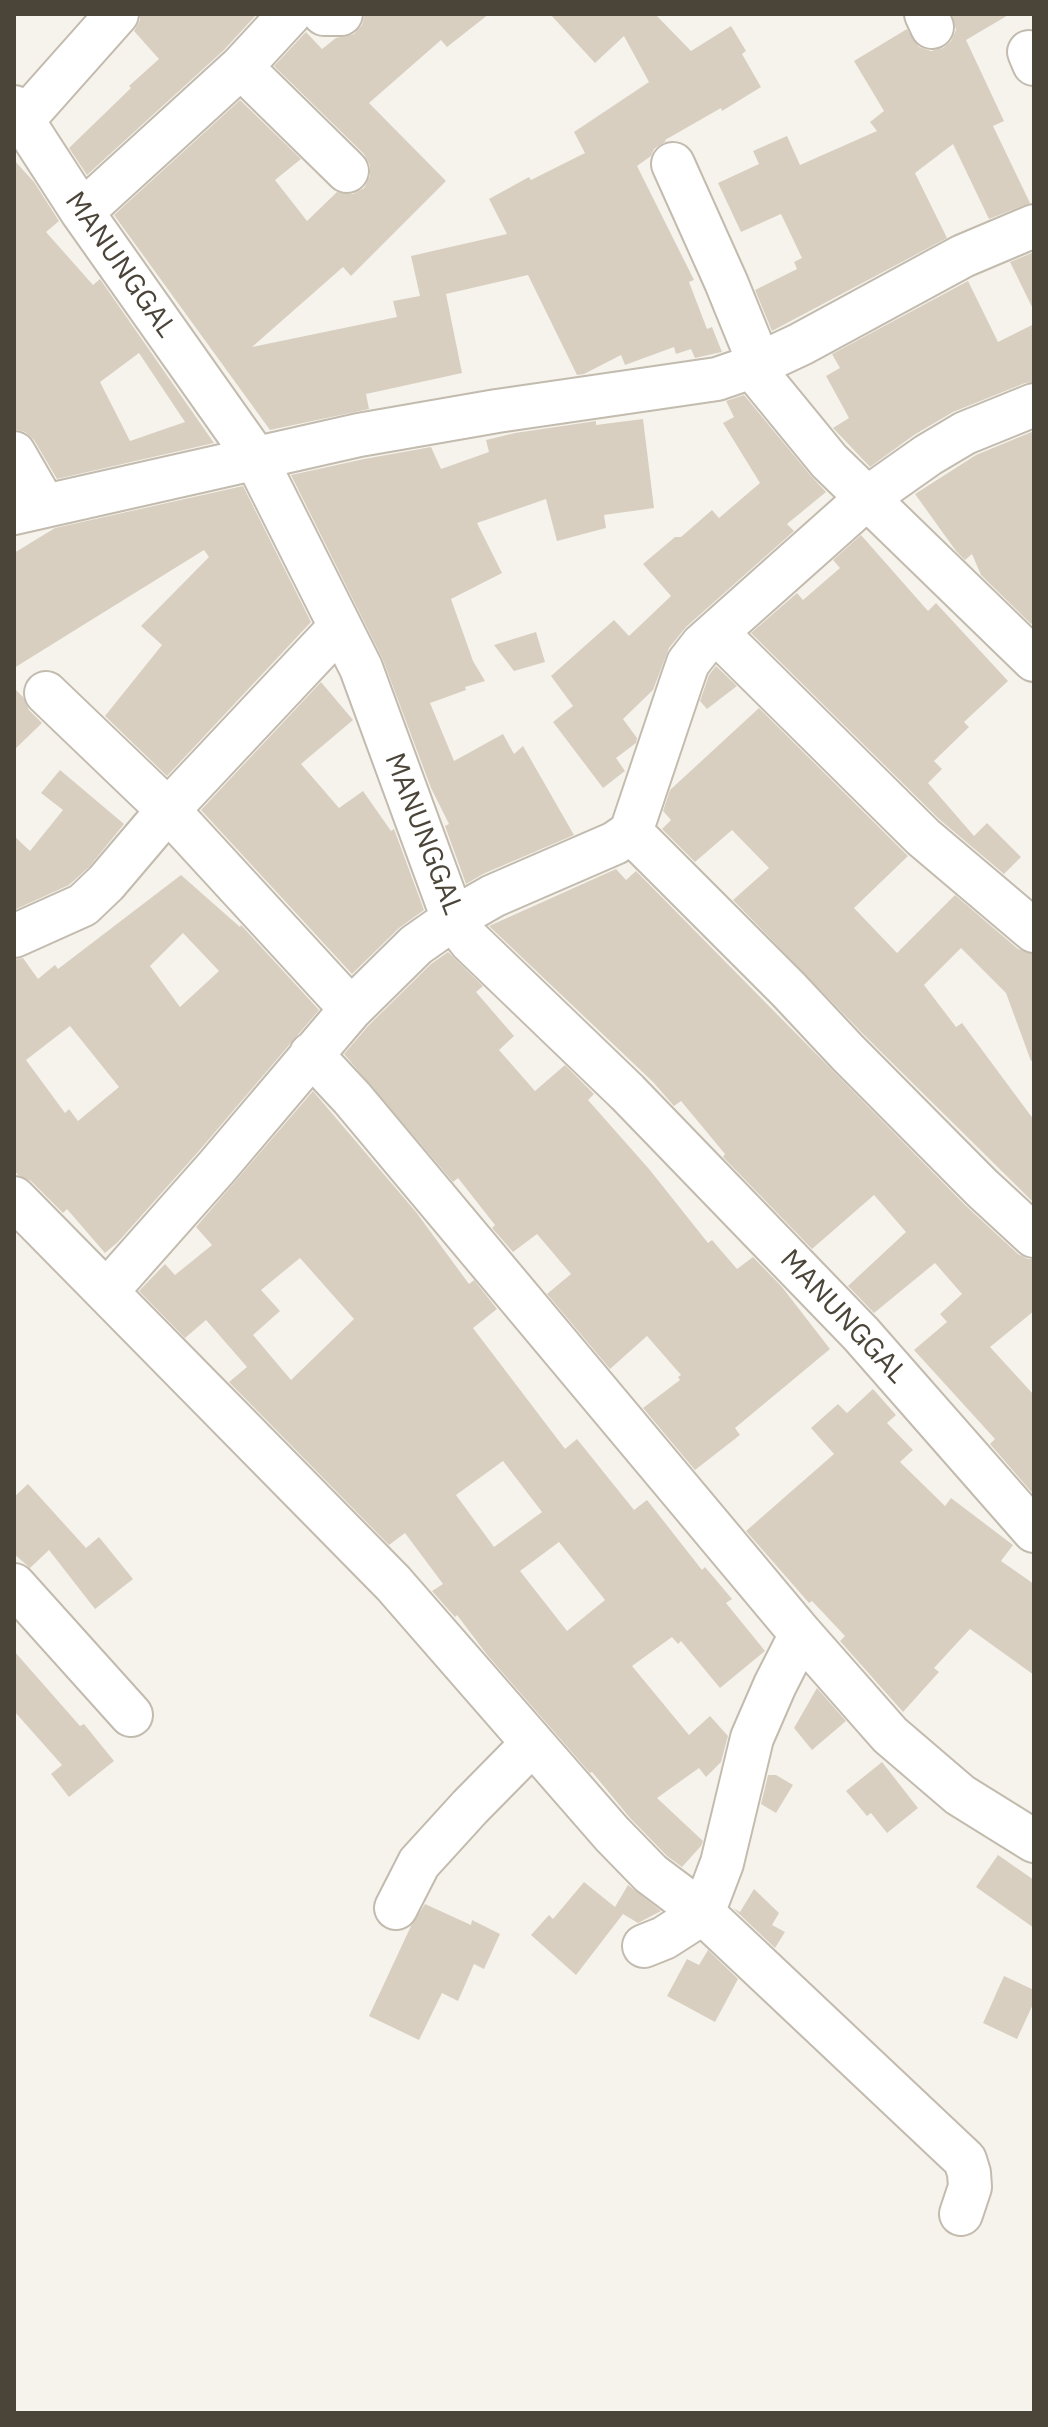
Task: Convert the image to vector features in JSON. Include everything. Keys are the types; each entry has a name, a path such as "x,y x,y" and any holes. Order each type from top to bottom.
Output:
{"street":[{"path":"19,126 117,14"},
{"path":"82,212 241,67 290,14"},
{"path":"324,14 341,14"},
{"path":"241,67 347,171"},
{"name":"MANUNGGAL","path":"19,126 255,457 361,668 453,919 470,941 627,1092 840,1312 1034,1531"},
{"path":"673,164 726,282 755,365 829,461 1029,651"},
{"path":"14,453 29,509 359,435 717,379 801,344 963,256 1034,226"},
{"path":"107,1291 351,1009 416,945 493,896 615,843 631,832 688,663 702,645 867,498 965,433 1034,405"},
{"path":"14,936 83,905 340,627"},
{"path":"717,633 923,837 1034,931"},
{"path":"46,693 168,810 351,1009"},
{"path":"631,832 982,1188 1034,1236"},
{"path":"311,1054 352,1098 801,1634 890,1735 960,1795 1034,1841"},
{"path":"14,1198 393,1583 572,1790 651,1874 703,1913 965,2160 970,2187 961,2214"},
{"path":"14,1585 131,1715"},
{"path":"644,1946 664,1938 703,1913 722,1863 752,1738 801,1634"},
{"path":"396,1908 419,1863 532,1744"}],"building":[{"path":"140,14 257,14 224,50 87,175 69,148 159,59 134,31"},
{"path":"365,14 489,14 447,47 441,40 369,103 446,181 351,276 343,267 252,347 397,317 393,301 420,296 411,256 507,234 489,199 529,177 531,180 585,153 574,132 649,82 624,36 595,63 550,14 655,14 691,51 731,26 746,51 742,54 761,87 665,140 637,166 694,280 689,282 707,329 712,327 722,352 695,358 691,349 676,354 674,347 625,365 621,355 577,375 528,275 446,294 462,373 366,394 369,409 270,430 114,215 240,100 301,159 275,180 307,221 337,192 353,194 364,188 370,176 370,165 364,154 274,66 306,32 322,49 336,38 354,34 362,25"},
{"path":"952,14 1010,14 966,40 1004,121 993,126 1030,203 989,219 953,144 915,173 947,238 772,331 755,290 797,269 794,262 802,258 781,214 741,232 718,183 759,164 753,151 787,136 800,165 877,131 870,122 884,111 854,61 907,29 919,47 931,51 943,48 956,30"},
{"path":"14,160 34,182 59,221 46,232 93,285 100,279 214,443 57,479 34,440 25,432 14,429","holes":["139,353 185,422 130,441 100,382"]},
{"path":"1034,252 1034,311 1010,262"},
{"path":"968,281 998,342 1034,324 1034,382 953,412 870,467 833,428 849,418 826,376 840,368 832,354"},
{"path":"744,395 826,492 787,524 794,531 686,627 669,648 653,690 623,719 637,738 636,743 616,758 625,771 603,788 553,722 573,706 551,676 614,620 629,636 671,596 643,564 712,510 719,518 760,483 723,423 734,417 726,401"},
{"path":"643,419 654,508 604,515 606,528 557,541 546,499 477,523 502,573 451,599 473,661 485,681 430,703 454,761 503,734 514,754 523,746 574,835 466,884 445,826 449,824 431,788 383,660 291,475 431,447 441,469 489,452 486,440 596,421 596,425"},
{"path":"1034,431 1034,622 1031,624 981,575 972,554 965,560 956,551 915,494 976,455"},
{"path":"243,486 311,622 167,776 105,716 162,645 141,626 209,557 204,550 14,668 14,553 55,528"},
{"path":"861,535 928,611 936,603 1008,681 964,722 969,727 934,761 942,769 928,783 974,836 987,823 1021,857 1004,874 939,819 751,633 797,593 803,600 840,568 833,560"},
{"path":"536,632 545,662 514,671 494,645"},
{"path":"716,666 737,686 707,709 700,701 709,675"},
{"path":"321,682 353,720 301,764 339,808 363,791 391,831 394,829 424,910 399,928 352,974 201,810"},
{"path":"14,688 42,723 14,750"},
{"path":"759,708 908,856 854,908 897,953 955,895 1018,949 1034,954 1034,1060 1031,1061 1006,993 961,948 924,985 956,1027 962,1023 1034,1120 1034,1203 733,900 769,868 732,830 695,862 662,829 671,820 663,811 670,790"},
{"path":"60,770 124,824 89,867 69,885 14,910 14,836 30,851 63,810 41,793"},
{"path":"616,869 626,880 636,871 965,1205 1018,1254 1034,1259 1034,1311 990,1347 1034,1395 1034,1495 990,1444 995,1439 914,1350 947,1322 940,1314 962,1294 935,1263 874,1313 848,1286 906,1232 874,1195 812,1249 723,1157 725,1154 681,1101 674,1106 653,1082 489,926"},
{"path":"181,875 241,925 319,1010 198,1152 105,1253 67,1209 63,1213 31,1181 14,1170 14,960 23,958 38,979 55,965 58,969","holes":["183,933 219,971 180,1007 150,966","70,1026 119,1087 78,1121 69,1109 65,1113 26,1060"]},
{"path":"448,952 483,986 476,992 514,1036 499,1050 535,1091 565,1065 594,1094 588,1100 708,1243 712,1240 737,1269 753,1257 782,1287 830,1349 735,1428 740,1435 695,1470 643,1408 680,1380 678,1377 681,1375 647,1336 610,1369 547,1294 571,1274 537,1234 513,1252 492,1228 495,1225 458,1178 453,1182 344,1054 431,964"},
{"path":"313,1091 416,1212 469,1284 474,1280 497,1309 473,1328 565,1449 577,1439 634,1510 647,1500 702,1570 705,1567 732,1599 726,1603 765,1651 720,1688 681,1641 678,1644 672,1637 632,1666 689,1735 710,1716 728,1736 721,1762 706,1777 699,1768 657,1798 703,1841 682,1867 630,1818 488,1656 457,1615 455,1617 432,1591 443,1584 405,1533 389,1545 229,1382 247,1367 206,1320 185,1338 139,1291 165,1264 175,1275 212,1245 196,1227","holes":["300,1258 354,1319 291,1380 253,1335 280,1311 261,1290","503,1461 542,1512 494,1547 456,1495","559,1542 605,1600 567,1631 520,1571"]},
{"path":"873,1389 896,1415 887,1423 913,1450 900,1462 945,1506 951,1498 1013,1545 1001,1561 1034,1584 1034,1675 970,1629 934,1668 939,1672 903,1712 840,1641 845,1636 812,1601 809,1603 746,1531 834,1454 811,1428 838,1404 847,1413"},
{"path":"28,1484 86,1548 99,1537 133,1579 95,1609 49,1550 30,1568 14,1554 14,1497"},
{"path":"14,1651 80,1726 84,1724 114,1761 69,1797 51,1774 62,1765 14,1711"},
{"path":"817,1688 846,1721 812,1750 794,1728"},
{"path":"882,1762 918,1808 887,1833 871,1813 867,1816 846,1791"},
{"path":"768,1775 776,1775 793,1785 776,1813 761,1804"},
{"path":"998,1855 1034,1880 1034,1928 976,1887"},
{"path":"584,1882 615,1907 628,1885 661,1911 638,1923 623,1914 576,1975 531,1935 549,1915 553,1919"},
{"path":"754,1889 779,1913 772,1925 785,1932 775,1948 733,1908 740,1912"},
{"path":"425,1904 471,1925 472,1920 500,1934 484,1969 474,1964 458,2001 442,1993 419,2040 369,2016 411,1926"},
{"path":"708,1950 738,1979 715,2022 667,1996 687,1959 699,1965"},
{"path":"1004,1976 1034,1990 1034,2002 1017,2039 983,2023"}]}
